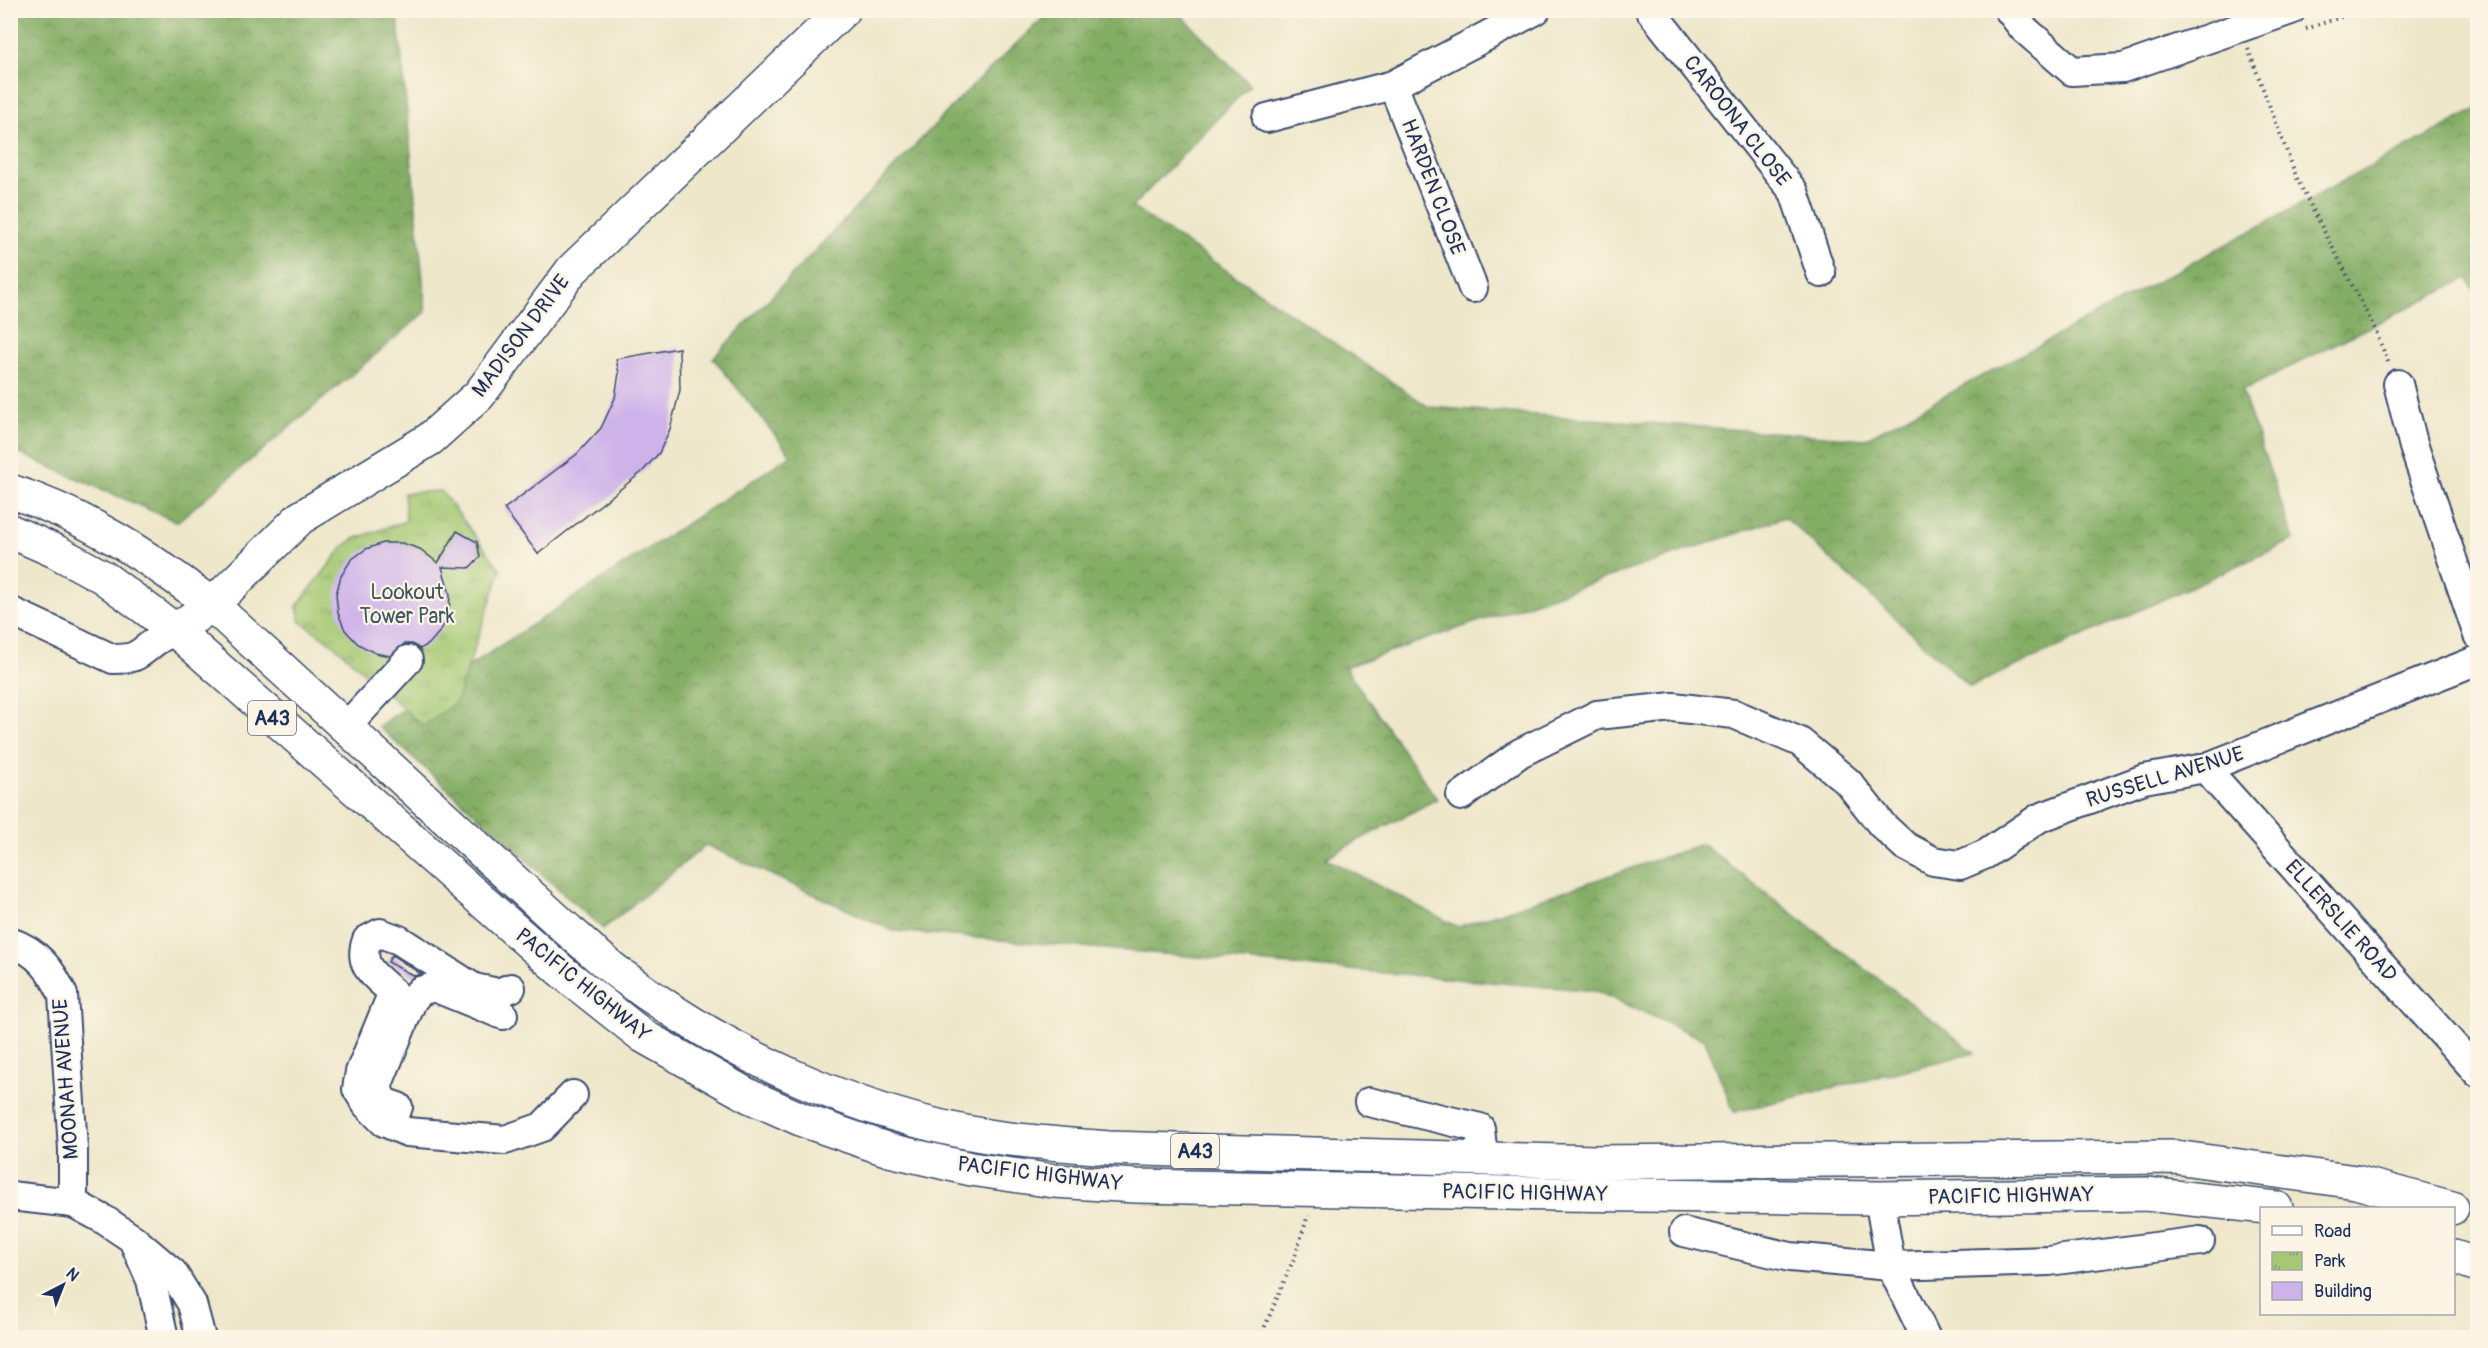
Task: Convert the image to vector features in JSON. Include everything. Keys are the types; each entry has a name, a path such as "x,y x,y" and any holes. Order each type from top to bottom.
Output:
{"main road":[{"name":"MADISON DRIVE","path":"175,630 212,605 300,518 430,439 479,395 572,270 843,10"},
{"name":"PACIFIC HIGHWAY","path":"10,490 114,537 169,572 212,605 620,975 690,1021 752,1056 815,1085 874,1107 935,1125 1048,1144 1236,1153 1595,1162 2175,1157 2356,1182 2446,1207"},
{"name":"PACIFIC HIGHWAY","path":"10,531 55,550 102,578 175,630 566,975 644,1036 749,1096 804,1121 889,1150 971,1169 1054,1181 1136,1186 1879,1198 2146,1194 2260,1207"},
{"name":"PACIFIC HIGHWAY","path":"2455,1210 2478,1217"},
{"path":"2455,1257 2478,1265"}],"street":[{"path":"1267,118 1393,85 1536,10"},
{"name":"CAROONA CLOSE","path":"1650,10 1794,192 1821,273"},
{"path":"2009,10 2023,28 2072,71 2123,68 2291,10"},
{"name":"HARDEN CLOSE","path":"1393,85 1473,288"},
{"path":"2398,384 2414,447 2478,634"},
{"path":"10,611 113,659 129,659 141,654 152,643 175,630"},
{"path":"346,727 408,660"},
{"name":"RUSSELL AVENUE","path":"1461,796 1520,753 1597,715 1673,707 1734,714 1800,742 1848,782 1882,825 1905,846 1933,861 1960,865 1986,854 2039,818 2144,779 2205,768 2478,660"},
{"name":"ELLERSLIE ROAD","path":"2205,768 2478,1073"},
{"path":"511,988 498,993 474,988 399,940 380,933 367,940 362,952 366,965 393,992 360,1072 357,1089 367,1105 384,1122 407,1132 505,1140 542,1127 573,1095"},
{"name":"MOONAH AVENUE","path":"10,942 22,946 38,957 53,974 63,995 73,1149 73,1203"},
{"path":"450,1135 413,1113 386,1103 379,1095 378,1084 412,1001 420,991 434,987 503,1015"},
{"name":"PACIFIC HIGHWAY","path":"1369,1102 1480,1128 1483,1158"},
{"path":"10,1196 73,1203 133,1239 173,1273 192,1305 201,1338"},
{"path":"1879,1198 1891,1266 1926,1338"},
{"path":"1684,1232 1790,1257 1891,1266 2049,1261 2200,1241"},
{"path":"133,1239 151,1280 164,1338"}],"path":[{"path":"2247,49 2298,181 2373,325 2398,384"},
{"path":"1260,1338 1295,1256 1317,1188"}],"green space":[{"path":"11,10 416,11 398,19 426,312 177,522 11,450"},
{"path":"1050,11 1177,11 1250,85 1132,207 1429,407 1865,439 2477,109 2477,296 2467,278 2242,391 2294,540 1970,687 1785,517 1345,667 1437,799 1325,858 1458,927 1702,844 1975,1053 1734,1112 1705,1040 1596,991 894,931 706,845 603,929 378,726 791,455 713,358 964,94"},
{"name":"Lookout Tower Park","path":"441,491 501,570 456,702 423,726 334,645 300,621 297,606 344,546 354,539 406,521 404,493"}],"building":[{"path":"679,348 680,390 670,429 659,453 642,472 538,554 504,509 577,454 601,428 615,398 619,373 616,359"},
{"path":"457,531 477,542 480,557 469,568 442,567 450,594 449,613 441,630 429,644 420,649 412,644 404,644 390,656 375,653 358,644 345,630 338,613 336,594 341,576 351,560 366,549 383,543 402,543 420,549 438,563"},
{"path":"392,955 421,974 414,976 388,962"}]}
